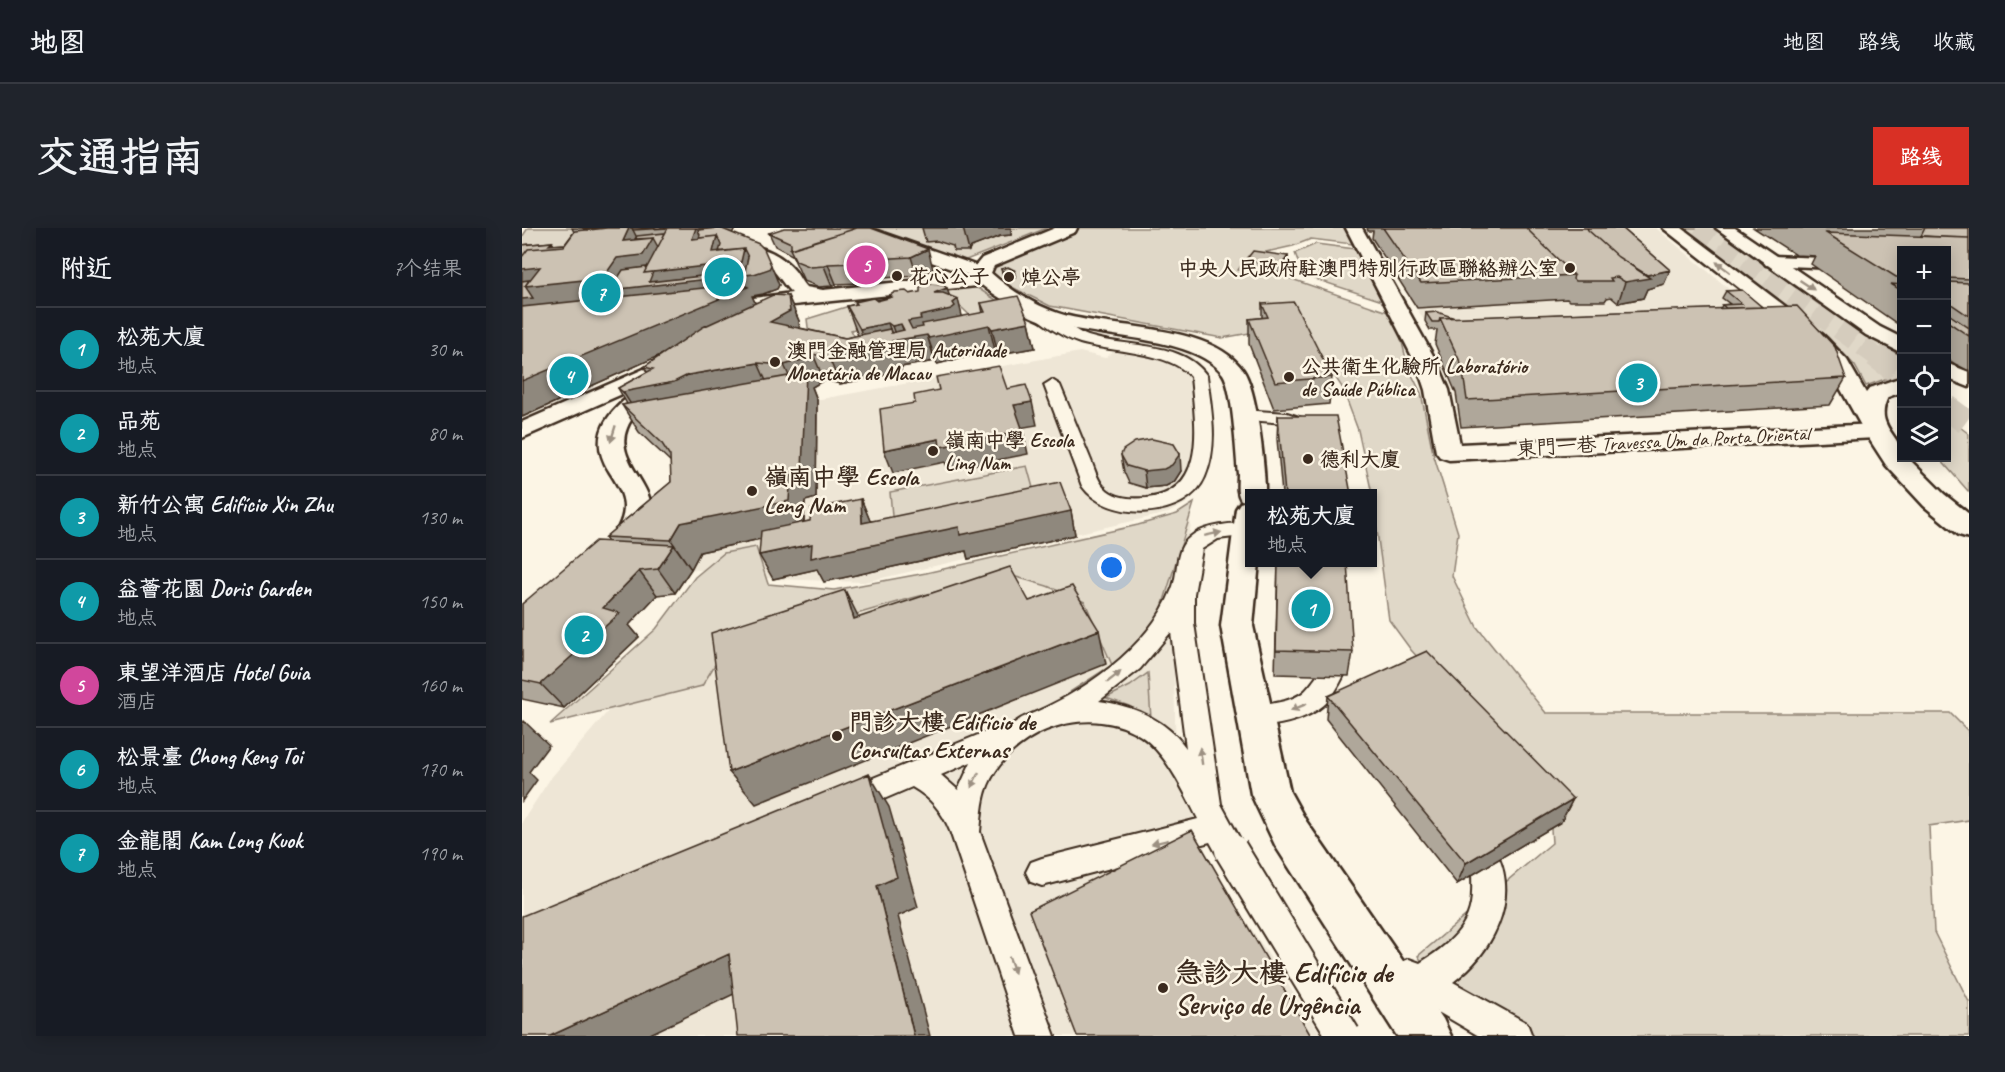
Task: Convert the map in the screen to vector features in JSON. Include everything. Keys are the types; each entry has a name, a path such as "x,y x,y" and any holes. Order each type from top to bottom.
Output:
{"street":[{"path":"853,228 984,276 1036,311 1066,321 1181,342 1208,352 1224,362 1234,374 1243,415 1250,489"},
{"path":"984,276 982,267 988,262 1069,228"},
{"path":"1353,228 1412,336 1435,335"},
{"path":"1671,228 1816,339 1839,365 1874,427 1913,479 1969,529"},
{"path":"1724,228 1874,331 1897,344"},
{"path":"753,252 772,260 787,273 792,283 801,291 824,296"},
{"path":"1772,261 1897,266"},
{"path":"731,305 984,276"},
{"path":"765,322 824,296"},
{"path":"1757,319 1791,318"},
{"name":"東門一巷 Travessa Um da Porta Oriental","path":"1412,336 1437,390 1449,452 1874,427"},
{"path":"522,431 680,363 629,409 613,430 610,441 611,451 634,489 639,512 636,525 627,540 606,564"},
{"path":"1951,372 1969,380"},
{"path":"1951,385 1969,387"},
{"path":"1874,427 1872,405 1878,393 1897,386"},
{"path":"1245,555 1237,626 1269,788 1283,820 1373,956 1410,989 1426,1036"}],"lane":[{"path":"1036,311 1077,337 1172,358 1195,368 1199,376 1206,439 1195,482 1180,496 1147,505 1120,503 1100,495 1092,486 1052,386"},
{"path":"1243,415 1295,420 1310,427 1315,439"},
{"path":"1219,830 1182,623 1183,594 1192,547 1196,541 1245,521"},
{"path":"827,810 1038,722 1084,698 1135,659 1177,604 1186,576"},
{"path":"1254,716 1282,713 1308,704 1325,689 1331,675"},
{"path":"970,847 965,832 964,816 972,785 995,750 1038,722 1080,711 1120,714 1141,722 1153,730 1172,751 1344,1036"},
{"path":"912,774 927,780 949,798 957,809 1037,1036"},
{"path":"1042,872 1219,830"},
{"path":"1410,989 1459,957 1479,933 1485,918 1488,898 1487,866"},
{"path":"1410,989 1500,1028"}],"shaded area":[{"path":"528,228 576,228 567,247 522,252 522,237"},
{"path":"863,228 1047,228 961,262"},
{"path":"1076,228 1349,228 1352,244 1311,239 1293,246 1248,256 1238,270 1283,276 1388,312 1400,334 1408,367 1421,393 1433,453 1458,533 1452,576 1477,627 1546,713 1950,713 1969,732 1969,820 1929,826 1934,932 1969,1002 1969,1036 1474,1036 1418,956 1552,843 1549,802 1411,650 1389,620 1377,531 1377,489 1371,489 1358,430 1342,387 1317,350 1255,332 1222,338 1050,306 986,274 988,267"},
{"path":"1367,228 1656,228 1759,314 1430,330"},
{"path":"1680,228 1714,228 1824,308 1897,354 1897,378 1885,379 1866,386 1855,366 1828,337"},
{"path":"1316,244 1355,249 1382,301 1303,275 1295,253"},
{"path":"970,283 1025,319 982,327 961,307 941,305 851,330 866,357 809,335 807,319 862,302 876,295"},
{"name":"嶺南中學 Escola Ling Nam","path":"1129,339 1189,354 1199,363 1206,378 1214,427 1198,491 1188,502 1168,513 864,582 773,579 691,569 678,470 639,432 1080,352 1105,358"},
{"path":"1951,420 1969,434 1969,492 1943,462 1951,462"},
{"path":"1027,466 1039,510 894,540 890,492"},
{"path":"1194,503 1160,614 1148,633 1098,682 1070,692 1112,665 1085,602 1047,586 1006,574 912,598 722,653 702,686 550,724 656,629 695,577 724,553 756,547 768,584 834,590 926,573 1138,525 1177,514"},
{"path":"1191,522 1174,672 1176,758 1210,866 1322,1036 522,1036 522,822 550,779 716,585 814,600 896,592 1074,537"},
{"path":"1148,673 1151,719 1129,706 1106,698 1130,686"}],"building":[{"path":"582,228 607,228 589,230"},
{"path":"629,228 623,241 653,238 643,255 617,258 603,278 525,286 540,267 522,269 522,257 528,249 564,246 575,231"},
{"path":"632,228 668,228 633,230"},
{"path":"668,228 696,228 692,239 717,236 713,252 744,249 741,262 644,273"},
{"path":"720,228 759,244 764,249 771,265 769,269 754,274 610,290 623,270 647,267 644,273 653,272 649,282 745,271 748,257 744,249 719,252 721,245 717,236 699,238 698,230"},
{"path":"784,228 857,228 791,249 791,243 769,233"},
{"path":"857,228 871,228 928,249 911,257 859,260 854,263 811,267 796,261 790,249"},
{"path":"1383,228 1526,228 1574,275 1421,283"},
{"path":"1526,228 1587,228 1618,257 1650,278 1625,282 1617,277 1610,278 1612,281 1575,281 1574,275"},
{"path":"1587,228 1622,228 1670,270 1647,275 1618,257"},
{"path":"1925,228 1969,228 1969,238 1921,236"},
{"path":"665,233 658,247 653,238 635,239 637,236"},
{"path":"1826,233 1969,238 1969,279 1951,278 1951,246 1897,246 1896,277"},
{"path":"552,242 549,245 565,244 564,246 528,249 522,257 522,245"},
{"path":"1253,251 1288,256 1281,266 1246,260"},
{"path":"1008,267 1014,270 1002,271 1001,269"},
{"path":"529,280 525,286 533,298 522,299 522,281"},
{"path":"1951,282 1969,283 1969,316 1951,304"},
{"path":"742,284 748,287 522,381 522,307"},
{"path":"928,284 943,285 947,288 934,293 943,293 958,299 953,303 955,306 951,309 908,321 912,329 923,327 922,324 985,312 981,303 1018,296 1029,322 992,329 989,325 929,338 927,335 892,341 892,346 829,358 813,354 784,365 758,363 688,375 674,382 623,392 618,388 653,369 644,367 703,327 773,295 788,296 790,311 770,322 845,338 890,329 891,333 904,330 901,324 892,326 888,323 860,329 847,306 873,298 877,301 892,297 890,295 895,292 906,291 910,294 920,292 920,287"},
{"path":"1742,290 1762,307 1726,308 1722,305 1742,304 1726,291"},
{"path":"1294,302 1332,377 1275,382 1249,319 1268,317 1262,304"},
{"path":"1797,306 1835,347 1846,378 1467,400 1462,366 1440,318"},
{"path":"1437,312 1452,318 1440,318 1439,322 1432,322 1426,313"},
{"path":"1951,316 1969,328 1969,336 1951,324"},
{"path":"999,366 1007,389 1026,385 1032,402 1014,405 1023,431 940,447 939,439 884,450 880,409 915,403 914,395 939,390 936,377"},
{"name":"嶺南中學 Escola Leng Nam","path":"806,373 802,470 791,472 789,501 681,523 671,540 605,537 671,482 670,456 661,442 622,405"},
{"name":"德利大廈","path":"1278,416 1336,416 1350,489 1285,489"},
{"path":"1152,439 1174,444 1180,454 1172,465 1164,469 1144,471 1127,466 1121,455 1123,450 1135,442"},
{"path":"1060,482 1071,511 960,535 959,527 811,558 812,544 759,555 761,531 810,521 811,509 861,499 862,523"},
{"path":"596,541 674,545 658,569 639,571 603,608 620,613 541,684 522,680 522,604"},
{"path":"1010,567 1029,601 1072,586 1099,630 729,772 711,633 845,590 854,619"},
{"path":"1278,567 1347,567 1353,652 1276,650"},
{"path":"1427,651 1573,799 1466,863 1328,696"},
{"path":"869,774 897,877 877,886 914,1036 738,1036 729,954 550,1036 522,1036 522,916"},
{"name":"急診大樓 Edifício de Serviço de Urgência","path":"1192,830 1311,1036 1077,1036 1029,911"}],"tunnel":[{"path":"1697,228 1877,357"},
{"path":"1875,355 1897,371"},
{"path":"1947,408 1969,424"}],"place":[{"name":"東望洋酒店 Hotel Guia","path":"866,265"},
{"name":"中央人民政府駐澳門特別行政區聯絡辦公室","path":"1570,268"},
{"name":"花心公子","path":"897,276"},
{"name":"松景臺 Chong Keng Toi","path":"724,277"},
{"name":"焯公亭","path":"1009,277"},
{"name":"金龍閣 Kam Long Kuok","path":"601,293"},
{"name":"澳門金融管理局 Autoridade Monetária de Macau","path":"775,362"},
{"name":"益薈花園 Doris Garden","path":"569,376"},
{"name":"公共衛生化驗所 Laboratório de Saúde Pública","path":"1289,377"},
{"name":"新竹公寓 Edifício Xin Zhu","path":"1638,383"},
{"name":"嶺南中學 Escola Ling Nam","path":"933,451"},
{"name":"德利大廈","path":"1308,459"},
{"name":"嶺南中學 Escola Leng Nam","path":"752,491"},
{"name":"松苑大廈","path":"1311,609"},
{"name":"品苑","path":"584,635"},
{"name":"門診大樓 Edifício de Consultas Externas","path":"837,736"},
{"name":"急診大樓 Edifício de Serviço de Urgência","path":"1163,988"}]}
